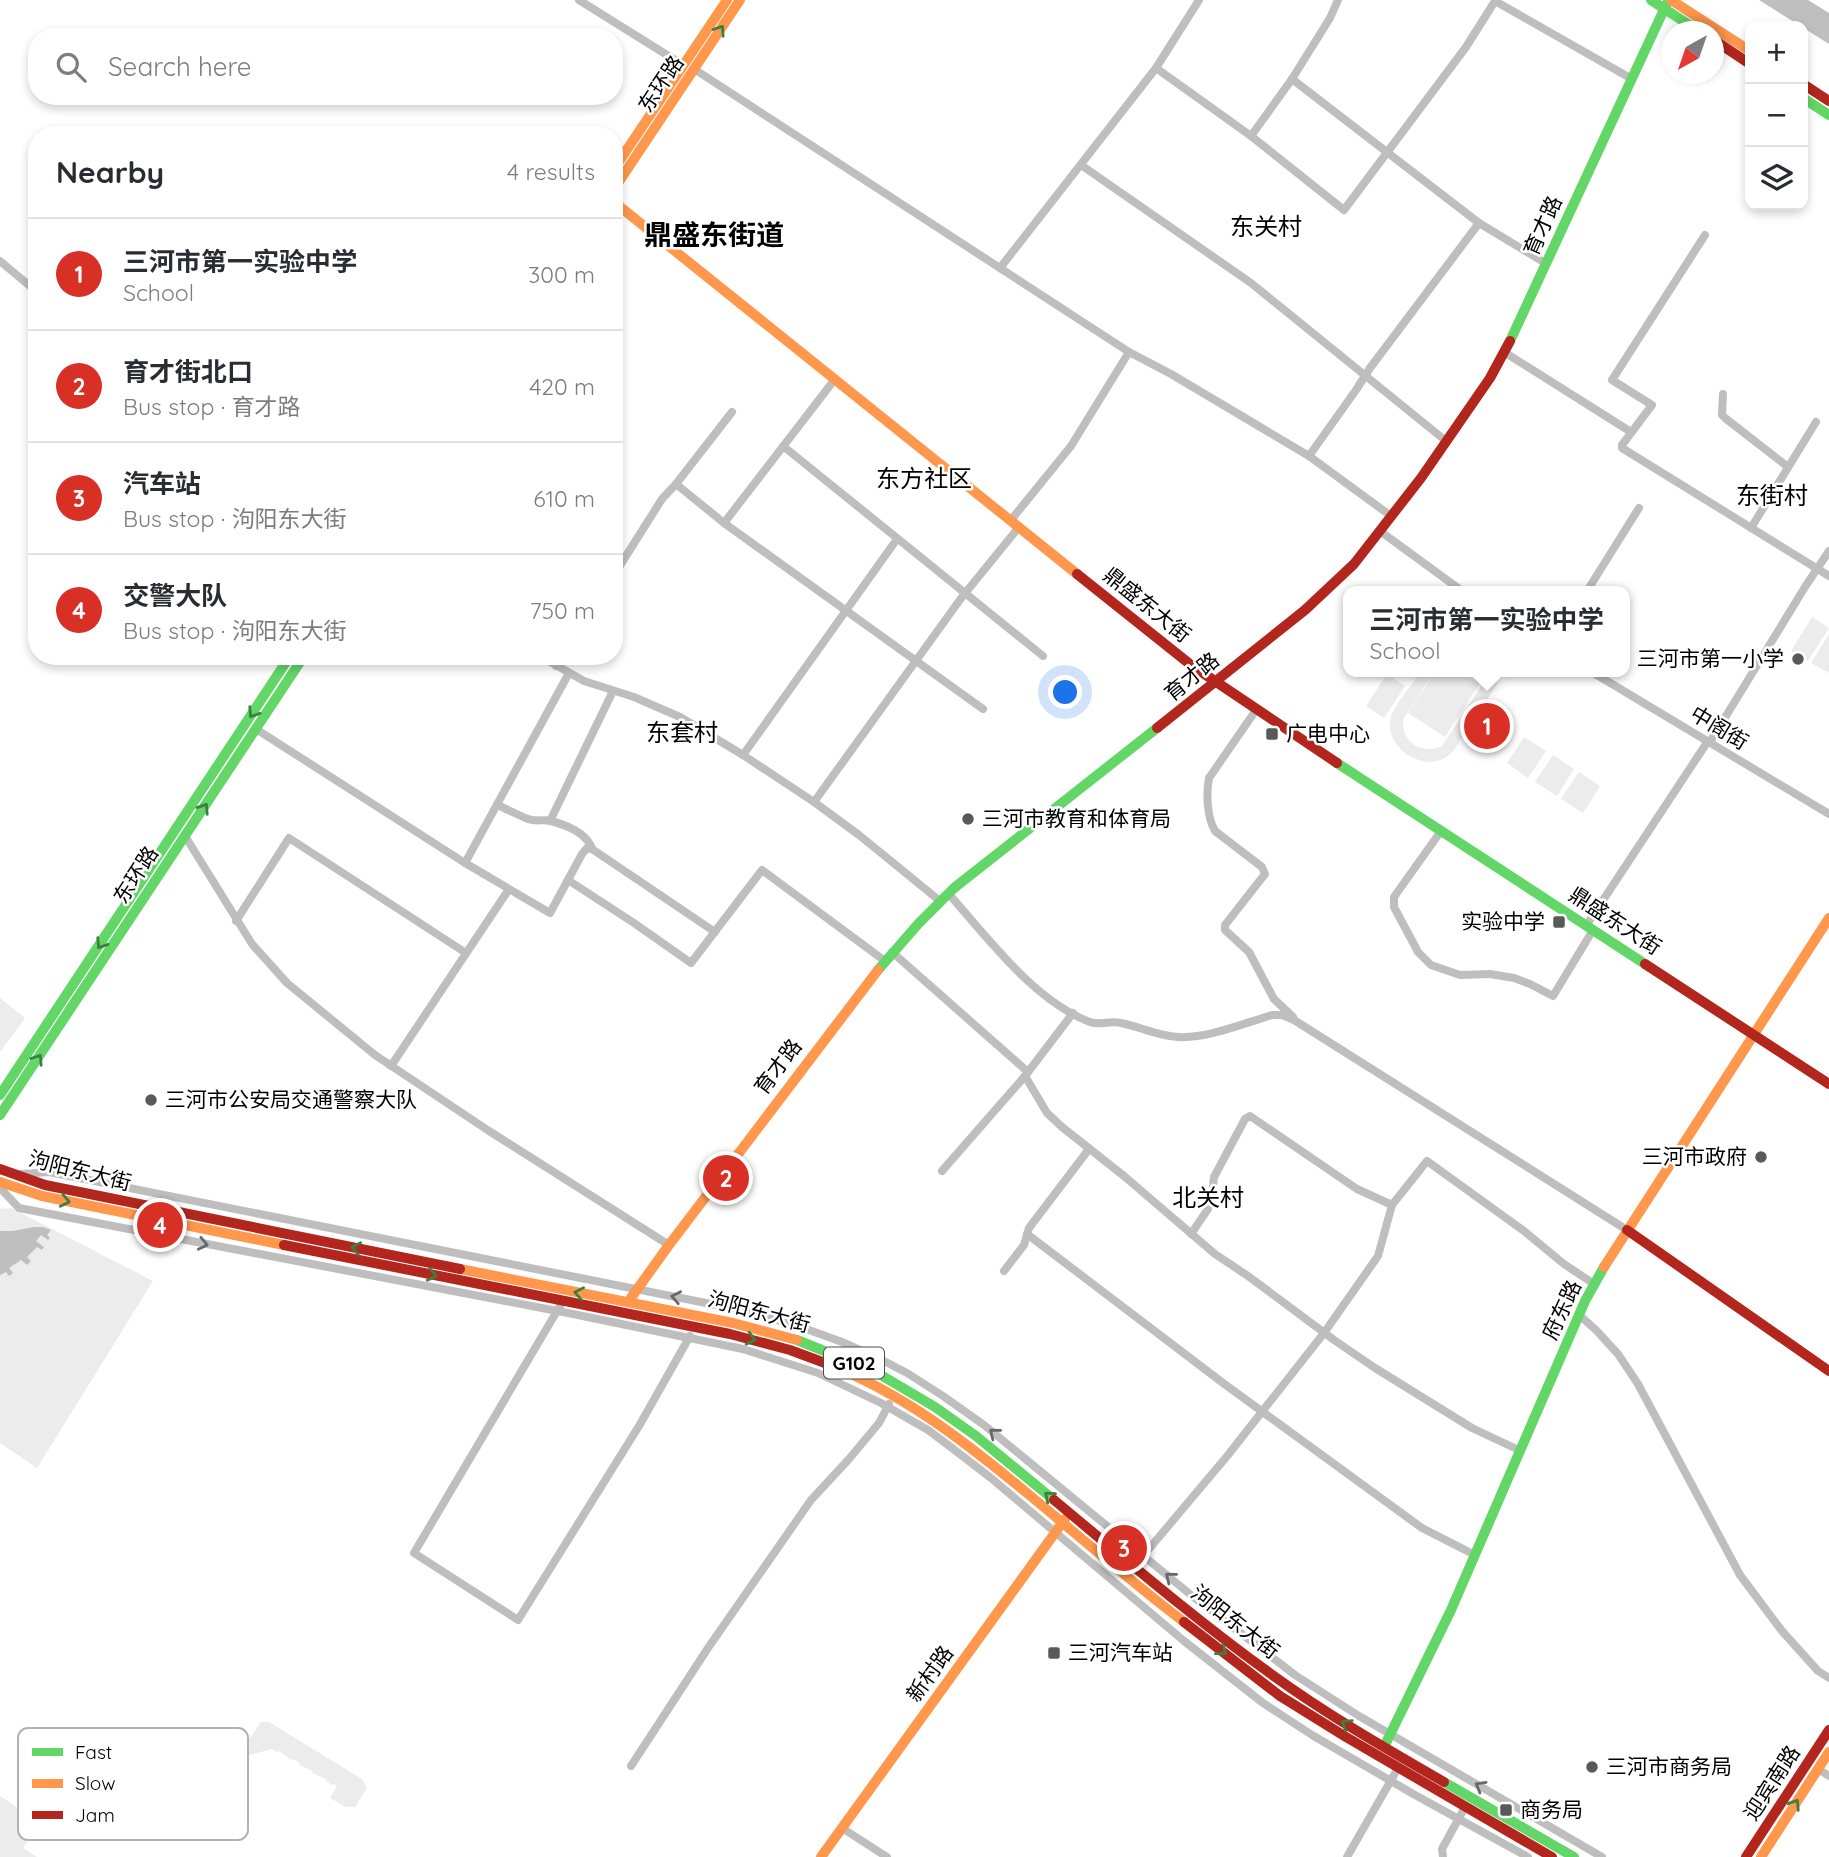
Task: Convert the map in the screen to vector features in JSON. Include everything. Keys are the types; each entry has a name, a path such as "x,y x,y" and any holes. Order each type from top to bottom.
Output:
{"main road":[{"name":"东环路","path":"623,174 727,0"},
{"name":"东环路","path":"623,157 740,0"},
{"path":"1651,0 1668,3 1745,48"},
{"path":"1668,3 1688,21"},
{"name":"育才路","path":"628,1302 806,1061 888,957 944,897 1305,610 1354,564 1421,478 1490,378 1547,264 1668,3"},
{"path":"1724,47 1745,61"},
{"path":"1808,87 1829,101"},
{"path":"1808,101 1829,114"},
{"name":"鼎盛东大街","path":"623,209 1191,665 1829,1084"},
{"name":"东环路","path":"0,1095 284,665"},
{"name":"东环路","path":"0,1115 298,665"},
{"name":"府东路","path":"1384,1747 1451,1610 1594,1284 1829,918"},
{"name":"泃阳东大街","path":"0,1170 45,1185 124,1202 762,1330 815,1347 874,1371 958,1423 1175,1615 1265,1684 1398,1768 1552,1857"},
{"name":"泃阳东大街","path":"0,1182 42,1196 109,1211 560,1306 696,1326 790,1350 869,1382 895,1395 969,1445 1298,1694 1574,1857"},
{"path":"1627,1230 1829,1371"},
{"name":"新村路","path":"821,1857 1066,1518"},
{"name":"迎宾南路","path":"1746,1857 1829,1730"},
{"name":"迎宾南路","path":"1760,1857 1829,1752"}],"street":[{"path":"579,0 689,67 1129,352 1309,456 1391,516"},
{"path":"1000,268 1156,68 1199,0"},
{"path":"1251,136 1292,79 1330,18 1338,0"},
{"path":"1156,68 1251,136 1344,210 1466,47 1495,1 1632,79"},
{"path":"1292,79 1479,223 1547,264"},
{"path":"1081,165 1251,283 1446,441"},
{"path":"1309,456 1479,223"},
{"path":"1705,234 1612,380 1652,405 1622,448 1829,576"},
{"path":"0,261 28,284"},
{"path":"814,802 1070,446 1129,352"},
{"path":"1504,352 1631,432"},
{"path":"724,523 835,379"},
{"path":"1723,394 1722,415 1788,467"},
{"path":"623,561 662,499 732,412"},
{"path":"1751,528 1816,422"},
{"path":"783,446 1043,656"},
{"path":"676,484 724,523 983,709"},
{"path":"1590,586 1639,508"},
{"path":"1380,531 1455,586"},
{"path":"743,755 897,539"},
{"path":"1441,831 1393,902 1418,952 1431,965 1460,975 1490,974 1514,978 1553,996 1590,928 1829,551"},
{"path":"556,666 584,681 680,717 814,802 944,897 1025,977 1073,1013 1094,1023 1109,1021 1179,1038 1197,1037 1272,1015 1282,1015 1294,1020 1627,1230"},
{"path":"465,863 569,673"},
{"name":"中阁街","path":"1600,677 1829,814"},
{"path":"550,821 614,691"},
{"path":"1256,710 1209,779 1207,792 1215,831 1262,867 1265,874 1225,925 1225,930 1249,952 1274,999 1294,1020"},
{"path":"256,729 465,863 550,913 587,848 715,932"},
{"path":"497,805 528,819 550,821 580,833 589,840 592,849"},
{"path":"185,836 236,921 267,964 286,984 391,1066 669,1245"},
{"path":"236,921 289,838 466,953"},
{"path":"568,880 691,963 762,870 888,957 1027,1074 1047,1113 1215,1254 1376,1368 1472,1428 1521,1451"},
{"path":"391,1066 509,888"},
{"path":"942,1171 1027,1074 1073,1013"},
{"path":"1191,1234 1210,1203 1214,1177 1245,1119 1250,1116 1357,1189 1392,1205"},
{"path":"1004,1271 1024,1245 1029,1228 1089,1149"},
{"path":"1143,1556 1263,1412 1324,1333 1378,1256 1392,1205 1427,1161 1594,1284"},
{"path":"12,1174 49,1172 736,1309 820,1334 880,1359 966,1411 1280,1664 1390,1734 1602,1857"},
{"path":"0,1188 19,1209 560,1306 743,1349 808,1369 847,1386 928,1430 952,1448 1184,1642 1264,1703 1391,1781 1528,1857"},
{"path":"1027,1234 1422,1528 1475,1555"},
{"path":"560,1306 414,1553 518,1620 639,1426 696,1326"},
{"path":"1579,1315 1618,1354 1639,1384 1740,1575 1782,1631 1818,1671 1829,1678"},
{"path":"631,1766 708,1648 811,1500 878,1423 895,1395"},
{"path":"1348,1857 1398,1768"},
{"path":"1818,1769 1829,1776"},
{"path":"1443,1857 1442,1849 1465,1807"},
{"path":"842,1828 887,1857"}],"shaded area":[{"path":"1759,0 1808,0 1829,13 1829,44 1808,31 1808,21 1792,21"},
{"path":"1812,617 1829,628 1808,661 1791,651"},
{"path":"1829,634 1829,673 1811,663"},
{"path":"1385,677 1392,677 1405,686 1384,718 1366,706"},
{"path":"1417,677 1431,677 1403,720 1410,741 1421,748 1435,748 1442,746 1485,677 1498,677 1497,684 1455,749 1438,761 1428,762 1407,754 1393,738 1391,717"},
{"path":"1432,677 1470,677 1480,683 1445,737 1408,713"},
{"path":"1524,737 1546,751 1528,778 1507,763"},
{"path":"1553,755 1574,769 1557,796 1535,782"},
{"path":"1579,772 1600,786 1583,813 1561,799"},
{"path":"0,998 25,1018 0,1052"},
{"path":"11,1208 153,1281 37,1468 0,1443 0,1209"},
{"path":"34,1227 51,1230 47,1235 50,1238 48,1240 41,1235 36,1241 44,1247 42,1250 37,1247 27,1257 31,1261 27,1265 21,1260 9,1268 13,1273 9,1276 6,1272 0,1275 0,1231"},
{"path":"261,1722 269,1722 362,1779 367,1788 355,1807 346,1807 330,1798 337,1786 279,1751 272,1749 248,1757 248,1741"},
{"path":"0,1796 18,1808 18,1840 28,1840 23,1848 37,1857 0,1857"}],"traffic: fast":[{"path":"1651,0 1683,21"},
{"path":"1510,341 1667,3"},
{"path":"1808,101 1829,115"},
{"path":"0,1095 284,665"},
{"path":"0,1115 298,665"},
{"path":"878,970 954,888 1157,728"},
{"path":"1337,763 1645,964"},
{"path":"1384,1747 1451,1610 1585,1301 1604,1267"},
{"path":"797,1340 874,1371 935,1407 976,1436 1054,1500"},
{"path":"1444,1782 1574,1857"}],"traffic: slow":[{"path":"623,156 727,0"},
{"path":"623,176 740,0"},
{"path":"1671,0 1745,48"},
{"path":"623,209 1077,574"},
{"path":"1604,1267 1829,918"},
{"path":"628,1302 878,970"},
{"path":"0,1182 42,1196 284,1245"},
{"path":"460,1269 733,1323 797,1340"},
{"path":"825,1363 881,1389 956,1437 1184,1622"},
{"path":"821,1857 1065,1519"},
{"path":"1761,1857 1829,1752"}],"traffic: jam":[{"path":"1724,47 1745,61"},
{"path":"1808,87 1829,101"},
{"path":"1157,728 1305,610 1354,564 1421,478 1490,378 1510,341"},
{"path":"1077,574 1191,665 1337,763"},
{"path":"1645,964 1829,1084"},
{"path":"0,1169 45,1185 460,1269"},
{"path":"1627,1230 1829,1371"},
{"path":"284,1245 730,1334 790,1350 825,1363"},
{"path":"1054,1500 1188,1611 1271,1674 1334,1717 1444,1782"},
{"path":"1184,1622 1280,1696 1552,1857"},
{"path":"1746,1857 1829,1730"}],"place":[{"name":"三河市第一小学","path":"1798,659"},
{"name":"三河市第一实验中学","path":"1487,726"},
{"name":"广电中心","path":"1272,734"},
{"name":"三河市教育和体育局","path":"968,819"},
{"name":"实验中学","path":"1559,922"},
{"name":"三河市公安局交通警察大队","path":"151,1100"},
{"name":"三河市政府","path":"1761,1157"},
{"name":"育才街北口","path":"726,1178"},
{"name":"交警大队","path":"160,1225"},
{"name":"汽车站","path":"1124,1548"},
{"name":"三河汽车站","path":"1054,1653"},
{"name":"三河市商务局","path":"1592,1767"},
{"name":"商务局","path":"1506,1810"}],"district":[{"name":"东关村","path":"1266,227"},
{"name":"鼎盛东街道","path":"714,235"},
{"name":"东方社区","path":"924,479"},
{"name":"东街村","path":"1772,496"},
{"name":"东套村","path":"682,733"},
{"name":"北关村","path":"1208,1198"}]}
